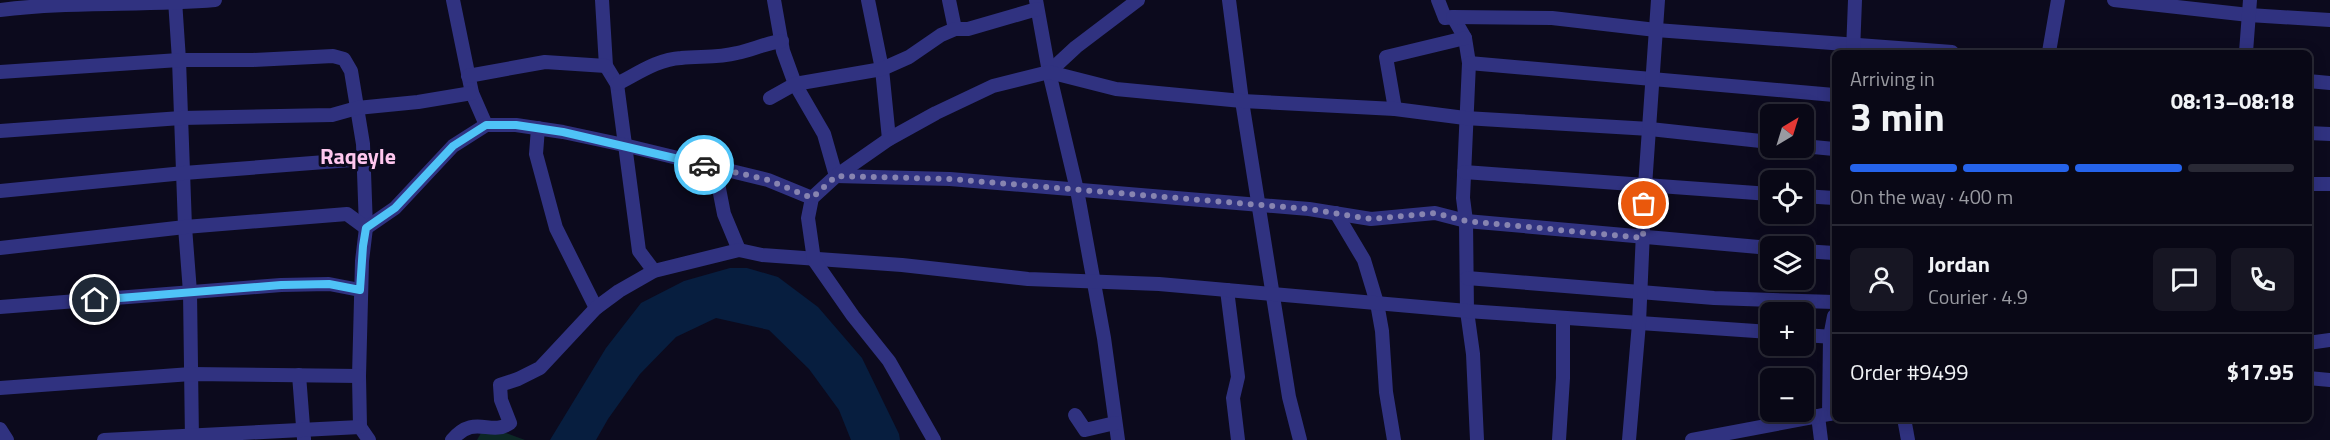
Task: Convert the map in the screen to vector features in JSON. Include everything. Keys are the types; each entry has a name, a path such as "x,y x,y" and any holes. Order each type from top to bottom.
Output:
{"street":[{"path":"0,10 111,3 215,0"},
{"path":"453,0 472,93 486,125"},
{"path":"602,0 606,66 617,84 639,251 654,271"},
{"path":"774,0 783,51 795,84 824,134 836,176"},
{"path":"868,0 882,69 889,139"},
{"path":"949,0 955,29"},
{"path":"1049,72 1076,47 1138,0"},
{"path":"1229,0 1242,101 1289,397 1300,440"},
{"path":"1438,0 1445,18 1552,18 1853,49 1886,50"},
{"path":"1629,440 1639,323 1645,186 1658,0"},
{"path":"1853,49 1855,0"},
{"path":"2049,50 2058,0"},
{"path":"2114,0 2249,15 2330,20"},
{"path":"2246,50 2250,0"},
{"path":"175,2 190,292 192,437"},
{"path":"770,98 795,84 882,69 909,57 941,35 955,29 968,28 1036,4 1049,72 1077,190 1104,338 1118,440"},
{"path":"1454,17 1465,38 1469,63 1463,198 1466,221 1467,311 1473,354 1477,440"},
{"path":"1395,109 1386,57 1465,38"},
{"path":"617,84 660,62 680,58 711,58 782,41"},
{"path":"0,72 179,60 253,60 333,56 344,59 351,71 364,159 366,228 360,290 359,376 360,427 369,440"},
{"path":"468,76 545,62 606,66"},
{"path":"1469,63 1832,95"},
{"path":"934,440 889,361 853,316 814,260 808,218 812,198 836,176 889,139 936,112 993,86 1049,72 1116,89 1242,101 1395,109 1465,118 1650,129 1760,141"},
{"path":"2312,81 2330,83"},
{"path":"0,131 181,118 332,115 357,108 418,102 472,93"},
{"path":"366,228 395,208 453,146 486,125 538,128 624,145 768,180 812,198"},
{"path":"538,128 536,154 556,228 596,308"},
{"path":"2312,133 2330,134"},
{"path":"1814,147 1832,149"},
{"path":"0,191 184,173 364,159"},
{"path":"716,168 724,214 739,250"},
{"path":"1464,172 1760,193"},
{"path":"836,176 950,179 1259,205 1371,219 1435,213 1466,221 1760,247"},
{"path":"2312,184 2330,184"},
{"path":"1814,197 1832,198"},
{"path":"1336,213 1364,260 1377,303 1382,331 1386,393 1394,440"},
{"path":"0,248 185,227 346,214 366,228"},
{"path":"452,440 461,429 472,426 505,426 510,423 501,400 500,385 540,368 596,308 619,291 654,271 739,250 762,255 902,265 1028,279 1159,285 1467,311 1760,331"},
{"path":"1814,252 1832,254"},
{"path":"1467,278 1639,290 1714,298 1832,302"},
{"path":"0,307 281,285 329,284 360,290"},
{"path":"1227,290 1238,376 1233,398 1238,440"},
{"path":"1559,440 1563,378 1563,318"},
{"path":"1814,336 1832,337 1827,414 1821,440"},
{"path":"2312,342 2330,340"},
{"path":"0,388 191,374 359,376"},
{"path":"299,375 304,435"},
{"path":"2312,378 2330,380"},
{"path":"1699,439 1827,414"},
{"path":"1075,415 1085,430 1115,423"},
{"path":"1905,422 1908,440"},
{"path":"104,440 304,435 360,427"},
{"path":"0,429 7,440"}],"green space":[{"path":"481,433 506,433 525,440 477,440"}],"water":[{"path":"730,268 747,268 778,277 818,307 862,358 900,440 851,440 839,410 809,369 769,330 716,318 676,337 640,374 596,440 550,440 606,348 641,303 684,281"}],"way so far":[{"path":"704,165 768,180 812,198 836,176 950,179 1309,209 1371,219 1435,213 1466,221 1643,238 1644,204"}],"district":[{"name":"Raqeyle","path":"358,156"}],"route":[{"path":"95,300 281,285 329,284 360,290 366,228 395,208 453,146 486,125 516,125 563,132 704,165"}]}
